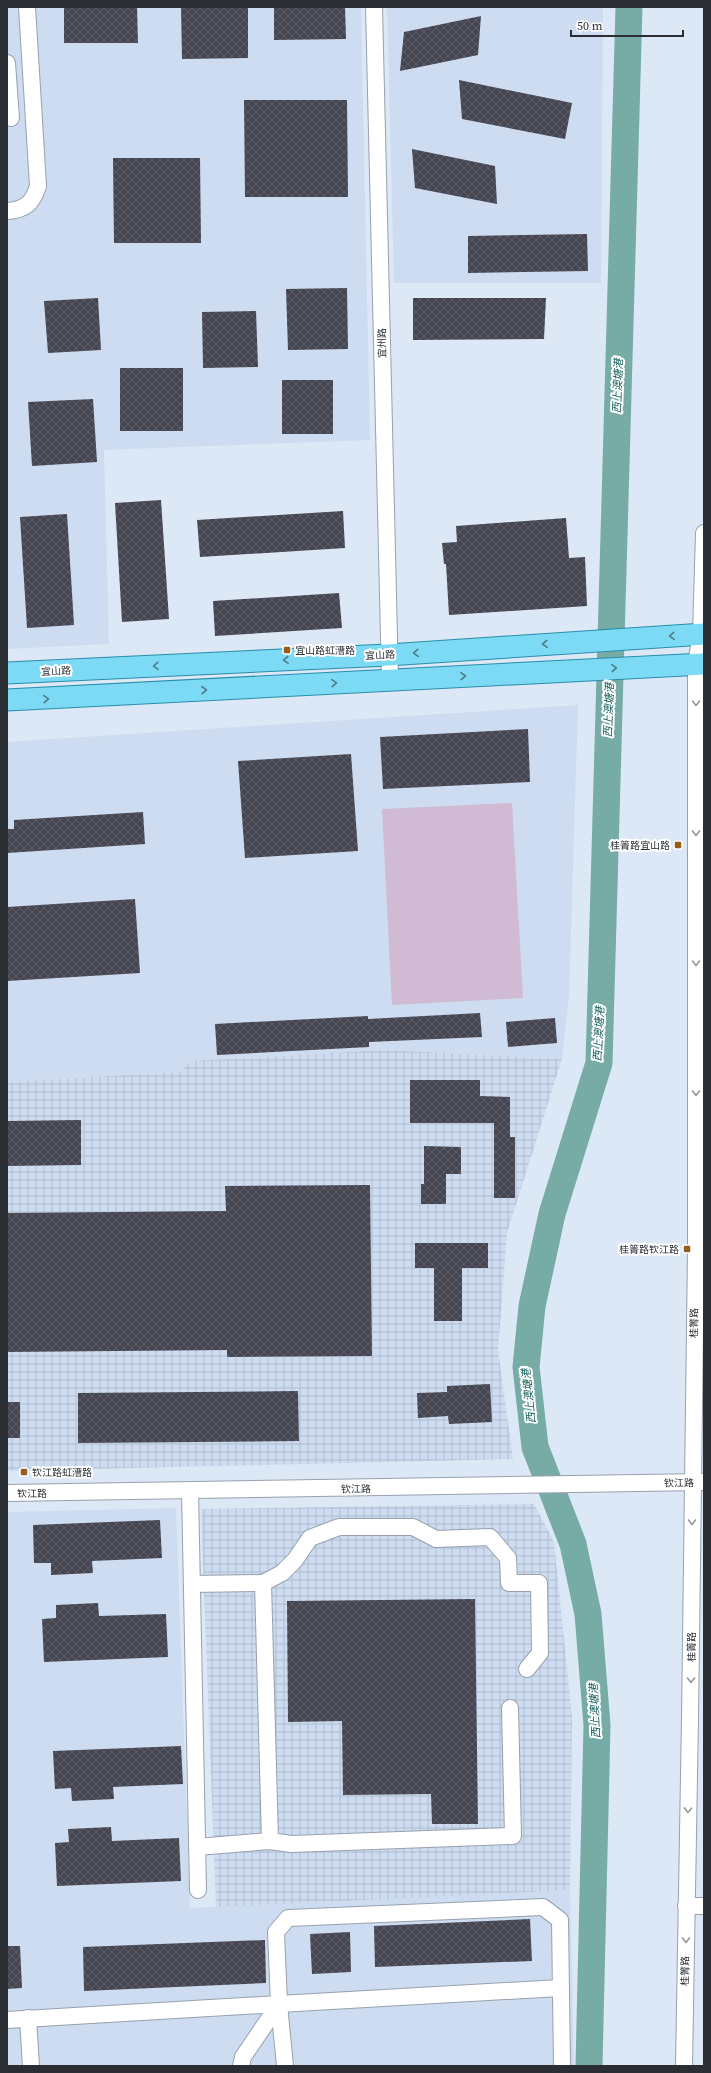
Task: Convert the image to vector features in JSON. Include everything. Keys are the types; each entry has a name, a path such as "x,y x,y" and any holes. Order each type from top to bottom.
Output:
{"main road":[{"name":"宜山路","path":"7,674 388,655 702,634"},
{"path":"7,700 700,664"}],"street":[{"path":"7,211 15,210 28,205 35,196 38,186 27,7"},
{"name":"宜州路","path":"374,7 388,655 390,679"},
{"path":"7,63 12,118"},
{"name":"桂箐路","path":"684,2066 690,1718 698,1483 696,1250 700,664 704,533"},
{"name":"钦江路","path":"7,1493 698,1483"},
{"path":"190,1491 198,1890"},
{"path":"192,1584 263,1583 282,1573 295,1560 310,1538 339,1527 413,1527 436,1539 490,1537 508,1558 509,1583 539,1583 540,1653 527,1669"},
{"path":"263,1583 270,1841"},
{"path":"197,1847 270,1841 291,1844 513,1836 510,1708"},
{"path":"686,1906 704,1906"},
{"path":"285,2066 278,2004 276,1932 288,1918 543,1907 560,1920 562,2066"},
{"path":"7,2020 560,1988"},
{"path":"241,2066 242,2057 278,2004"},
{"path":"28,2018 31,2066"}],"shaded area":[{"path":"7,7 361,7 370,440 104,450 109,644 7,649"},
{"path":"387,7 603,7 601,283 394,283"},
{"path":"578,705 569,996 562,1059 384,1050 191,1061 180,1072 7,1082 7,742"},
{"path":"512,803 523,998 392,1005 382,809"},
{"path":"384,1050 562,1059 507,1233 498,1350 513,1459 7,1471 7,1082 180,1072 191,1061"},
{"path":"534,1504 554,1542 572,1717 570,1890 216,1907 201,1509"},
{"path":"176,1508 190,1908 570,1890 574,2066 7,2066 7,1512"}],"building":[{"path":"64,7 137,7 138,43 64,43"},
{"path":"181,7 248,7 248,58 182,59"},
{"path":"274,7 345,7 346,39 274,40"},
{"path":"481,16 478,55 400,71 404,32"},
{"path":"459,80 572,103 565,139 462,119"},
{"path":"244,100 347,100 348,197 245,197"},
{"path":"412,149 495,166 497,204 415,188"},
{"path":"113,158 200,158 201,243 114,243"},
{"path":"587,234 588,271 468,273 468,236"},
{"path":"347,288 348,349 288,350 286,289"},
{"path":"98,298 101,350 48,353 44,301"},
{"path":"413,298 546,298 544,339 413,340"},
{"path":"256,311 258,367 203,368 202,312"},
{"path":"120,368 183,368 183,431 120,431"},
{"path":"282,380 333,380 333,434 282,434"},
{"path":"93,399 97,462 32,466 28,402"},
{"path":"161,500 169,619 122,622 115,503"},
{"path":"343,511 345,548 200,557 197,520"},
{"path":"67,514 74,625 27,628 20,517"},
{"path":"566,518 569,558 585,557 587,606 449,615 446,564 444,564 442,543 457,542 456,526"},
{"path":"339,593 342,628 215,636 213,601"},
{"path":"528,729 530,782 383,789 380,737"},
{"path":"351,754 358,851 245,858 238,761"},
{"path":"143,812 145,844 7,853 7,829 14,829 14,820"},
{"path":"135,899 140,973 7,981 7,907"},
{"path":"480,1013 482,1037 369,1042 369,1047 217,1055 215,1024 368,1016 368,1019"},
{"path":"555,1018 557,1043 508,1047 506,1022"},
{"path":"410,1080 480,1080 480,1096 510,1097 510,1137 515,1137 515,1198 494,1198 494,1123 410,1123"},
{"path":"81,1120 81,1165 7,1166 7,1121"},
{"path":"424,1146 461,1147 461,1174 446,1174 446,1204 421,1204 421,1184 424,1184"},
{"path":"370,1185 372,1356 227,1357 227,1350 7,1352 7,1213 226,1211 225,1186"},
{"path":"415,1243 488,1243 488,1268 462,1268 462,1321 434,1321 434,1268 415,1268"},
{"path":"490,1384 492,1422 449,1424 448,1416 418,1418 417,1393 447,1392 447,1386"},
{"path":"298,1391 299,1441 78,1443 78,1393"},
{"path":"7,1402 20,1402 20,1438 7,1438"},
{"path":"160,1520 162,1558 92,1561 93,1573 51,1575 51,1563 34,1563 33,1525"},
{"path":"475,1599 478,1824 432,1824 431,1794 343,1795 342,1721 288,1722 287,1601"},
{"path":"98,1603 99,1616 166,1614 168,1657 44,1662 42,1619 56,1618 56,1605"},
{"path":"181,1746 183,1784 113,1787 114,1799 72,1801 71,1788 55,1789 53,1751"},
{"path":"111,1827 112,1841 179,1838 181,1881 57,1886 55,1843 69,1842 68,1829"},
{"path":"530,1919 532,1961 375,1967 374,1926"},
{"path":"350,1932 351,1972 312,1974 310,1934"},
{"path":"265,1940 266,1983 84,1991 83,1947"},
{"path":"7,1946 20,1946 22,1988 7,1989"}],"waterway":[{"name":"西上澳塘港","path":"589,2066 597,1725 588,1614 573,1544 535,1447 526,1367 532,1306 552,1214 599,1063 629,7"}],"place":[{"name":"宜山路虹漕路","path":"287,650"},
{"name":"桂箐路宜山路","path":"678,845"},
{"name":"桂箐路钦江路","path":"687,1249"},
{"name":"钦江路虹漕路","path":"24,1472"}]}
